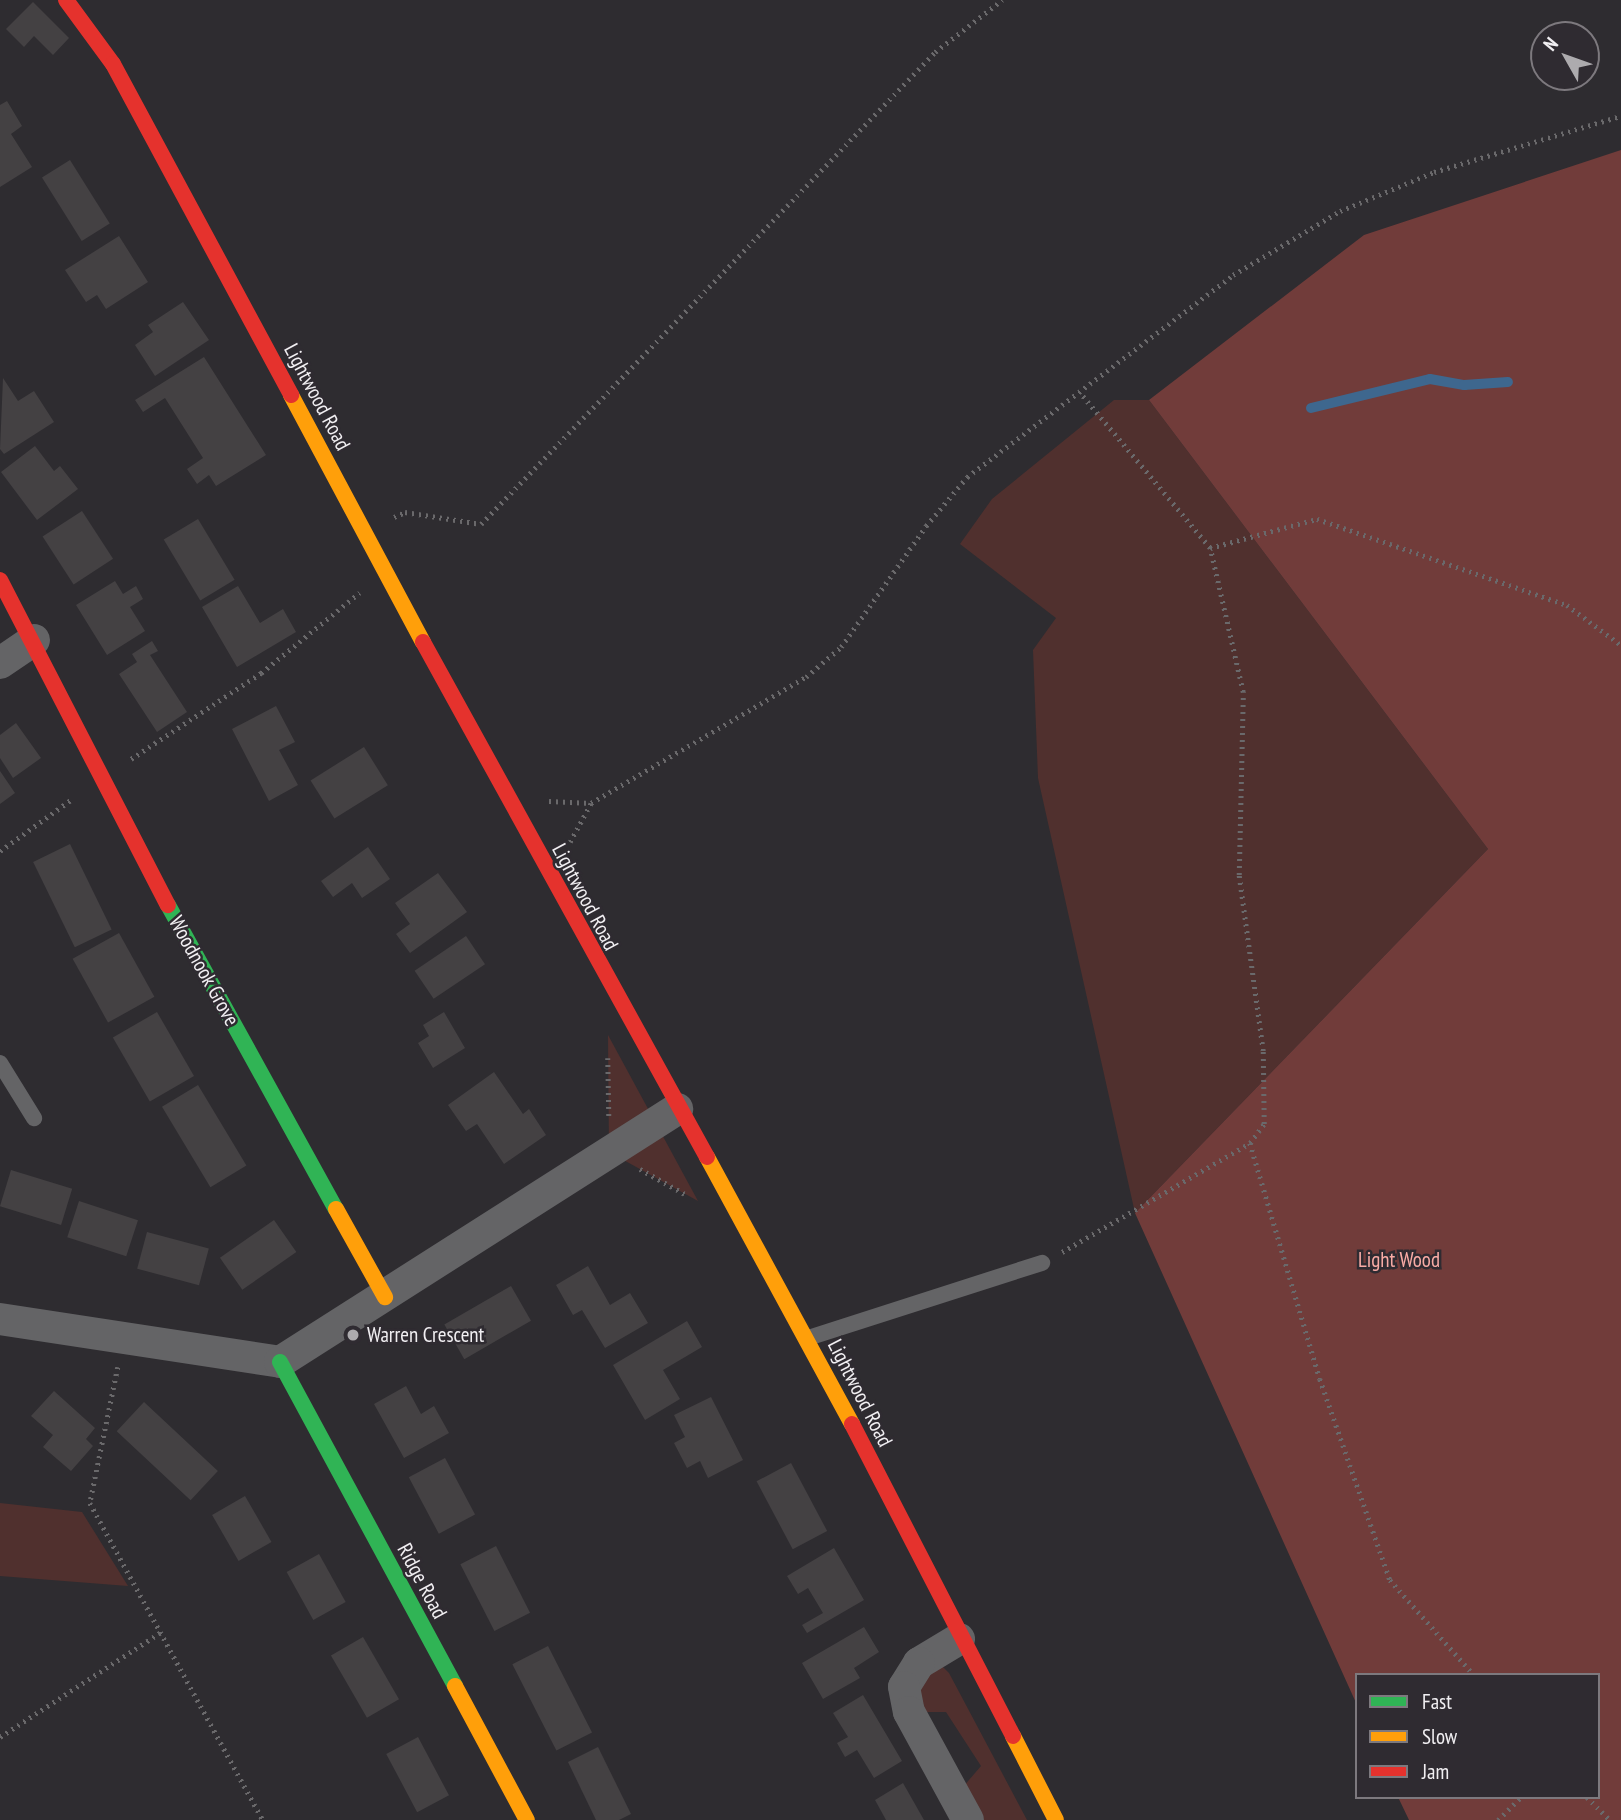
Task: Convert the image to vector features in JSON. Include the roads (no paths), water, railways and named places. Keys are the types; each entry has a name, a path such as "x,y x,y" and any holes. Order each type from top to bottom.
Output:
{"street":[{"name":"Lightwood Road","path":"66,0 113,64 677,1109 808,1338 959,1639 1056,1820"},
{"name":"Woodnook Grove","path":"0,580 34,640 138,851 385,1297"},
{"path":"0,663 34,640"},
{"path":"0,1319 123,1341 280,1362 677,1109"},
{"name":"Ridge Road","path":"280,1362 527,1820"},
{"path":"959,1639 919,1663 904,1687 909,1712 968,1820"}],"lane":[{"path":"1,1068 34,1118"},
{"path":"808,1338 1042,1263"}],"waterway":[{"path":"1311,408 1430,379 1464,385 1508,382"}],"place":[{"name":"Warren Crescent","path":"353,1335"}],"park label":[{"name":"Light Wood","path":"1399,1260"}]}
